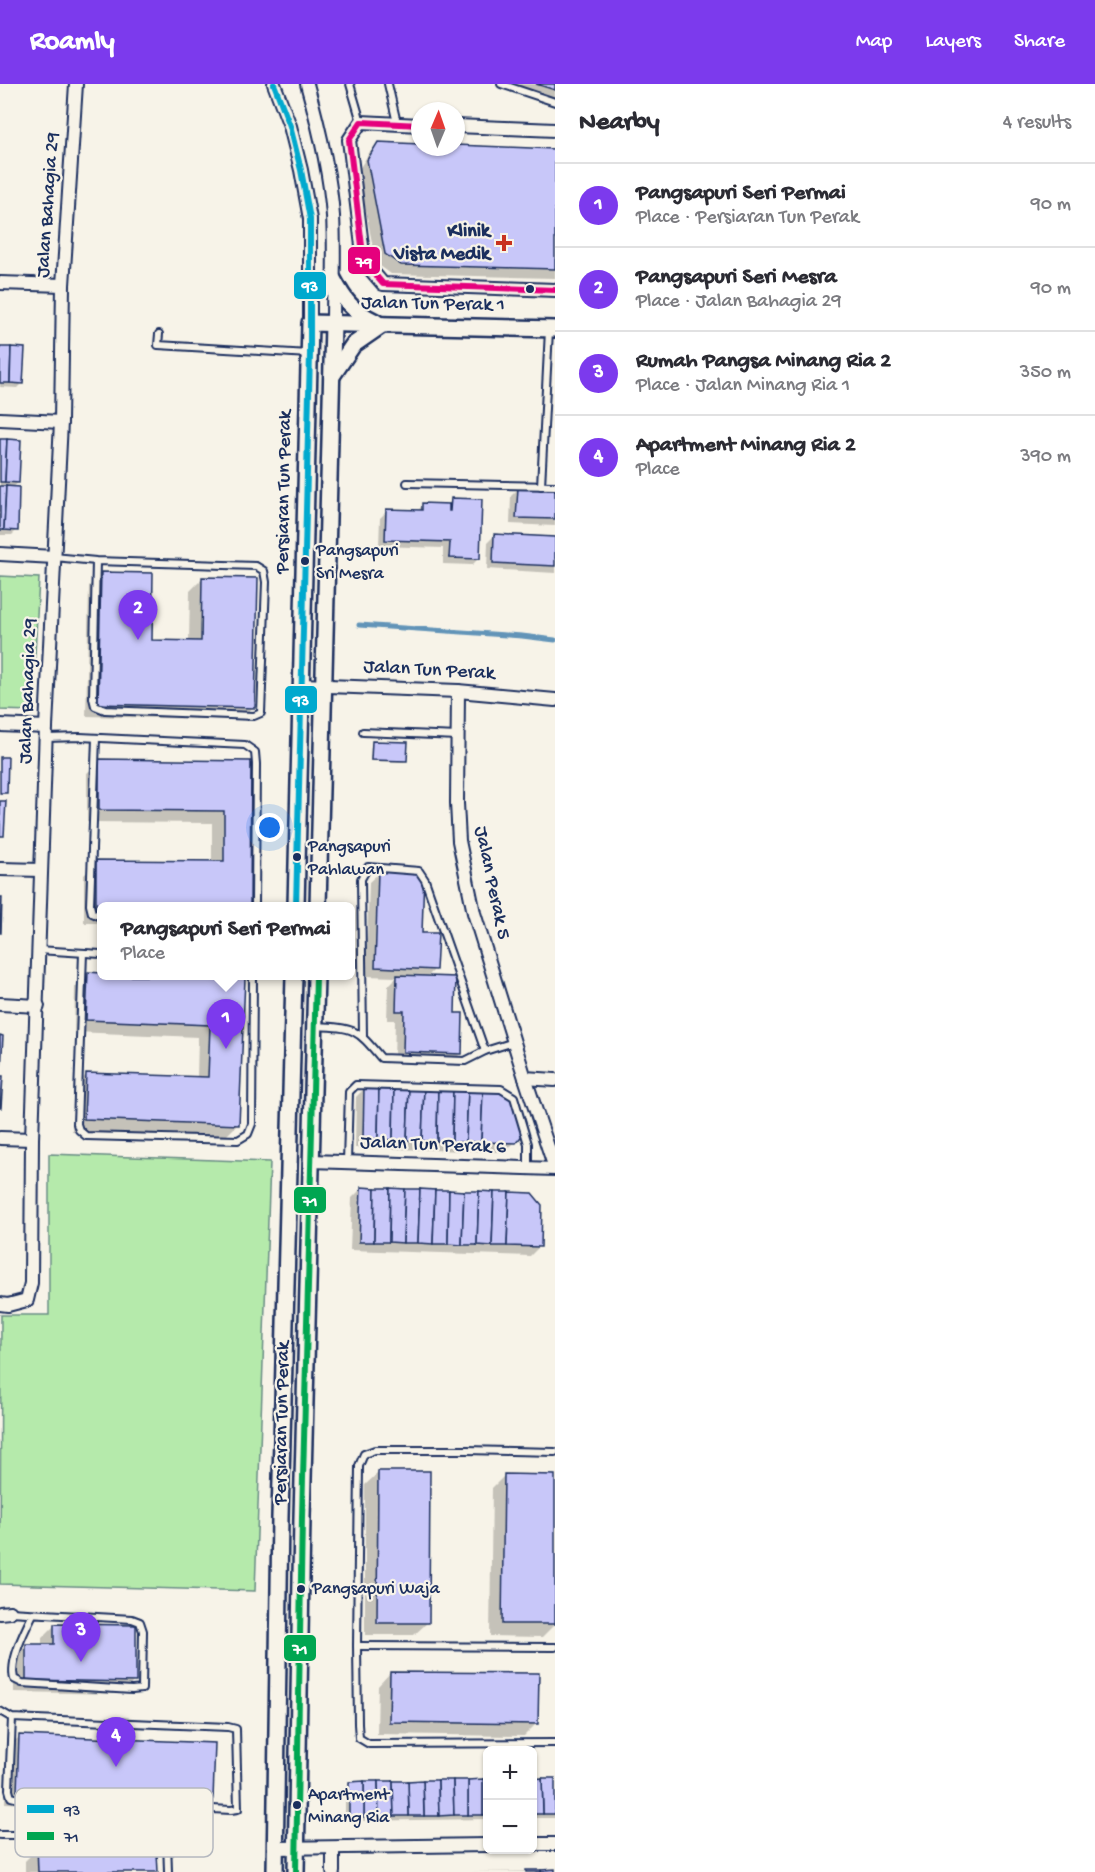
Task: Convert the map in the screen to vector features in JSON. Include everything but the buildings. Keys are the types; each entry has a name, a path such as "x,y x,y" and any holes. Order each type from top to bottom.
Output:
{"street":[{"name":"Jalan Bahagia 29","path":"0,1304 8,1305 27,1300 32,1283 32,1139 46,732 61,422 63,285 76,84"},
{"name":"Persiaran Tun Perak","path":"274,84 290,126 310,219 310,354 296,902"},
{"path":"307,84 328,174 333,216 332,377 318,902"},
{"path":"411,124 361,122 349,140 364,262 383,284 555,290"},
{"path":"465,126 555,130"},
{"path":"332,377 353,345 382,325 352,308 343,298 333,279"},
{"path":"0,283 63,285"},
{"name":"Jalan Tun Perak 1","path":"310,323 552,329"},
{"path":"0,419 61,422"},
{"path":"0,554 54,557"},
{"name":"Jalan Tun Perak","path":"302,685 458,691 555,700"},
{"name":"Jalan Perak 5","path":"458,691 459,841 474,913 555,1168"},
{"path":"0,726 46,732"},
{"path":"0,868 41,870"},
{"name":"Persiaran Tun Perak","path":"274,1872 280,1516 294,980"},
{"name":"Persiaran Tun Perak","path":"296,1872 302,1517 316,980"},
{"path":"0,1004 38,1006"},
{"path":"525,1078 555,1080"},
{"path":"0,1138 32,1139"},
{"name":"Jalan Tun Perak 6","path":"311,1161 555,1168"},
{"path":"537,1844 555,1844"},
{"path":"275,1848 483,1845"},
{"path":"333,1848 333,1872"}],"lane":[{"path":"350,84 361,122"},
{"path":"388,84 397,124"},
{"path":"501,84 555,102"},
{"path":"542,486 552,329"},
{"path":"159,334 158,345 310,354"},
{"path":"407,483 555,486"},
{"path":"54,557 96,561 256,566 264,571 266,582 261,713 255,716 105,710 95,706 93,698 96,561"},
{"path":"46,732 96,738 245,745 255,752 255,902"},
{"path":"363,732 458,736"},
{"path":"96,738 90,905 92,913 97,915"},
{"path":"363,1036 361,879 368,867 419,871 425,880 484,1051"},
{"path":"39,950 97,954"},
{"path":"83,953 77,1124 79,1130 86,1136 237,1140 248,1134 252,1124 253,980"},
{"path":"315,1025 347,1027 363,1036 381,1058 465,1061 484,1051 514,1042"},
{"path":"347,1163 349,1092 356,1085 501,1089 514,1097 528,1144 528,1168"},
{"path":"555,1452 375,1450 364,1454 358,1466 357,1646 359,1738 369,1744 555,1743"},
{"path":"5,1613 33,1614 132,1619 140,1622 143,1630 142,1689 22,1683 14,1679 13,1669 22,1635 33,1614"},
{"path":"357,1646 555,1647"},
{"path":"0,1711 12,1718 236,1728 238,1809 213,1809"},
{"path":"12,1718 9,1790 11,1797 15,1798"},
{"path":"168,1857 168,1872"}],"green space":[{"path":"0,576 39,578 32,711 0,710"},
{"path":"49,1154 270,1162 255,1591 0,1584 1,1315 49,1315"}],"waterway":[{"path":"359,625 555,640"}],"transit line":[{"name":"93","path":"274,84 290,126 310,219 310,354 296,902"},
{"name":"79","path":"411,125 361,122 349,140 364,262 383,284 555,290"},
{"name":"71","path":"296,1872 302,1517 316,980"}],"place":[{"name":"Klinik Vista Medik","path":"504,243"},
{"name":"Pangsapuri Sri Mesra","path":"305,561"},
{"name":"Pangsapuri Seri Mesra","path":"138,640"},
{"name":"Pangsapuri Pahlawan","path":"297,857"},
{"name":"Pangsapuri Seri Permai","path":"226,1049"},
{"name":"Pangsapuri Waja","path":"301,1589"},
{"name":"Rumah Pangsa Minang Ria 2","path":"81,1662"},
{"name":"Apartment Minang Ria 2","path":"116,1767"},
{"name":"Apartment Minang Ria","path":"297,1805"}]}
